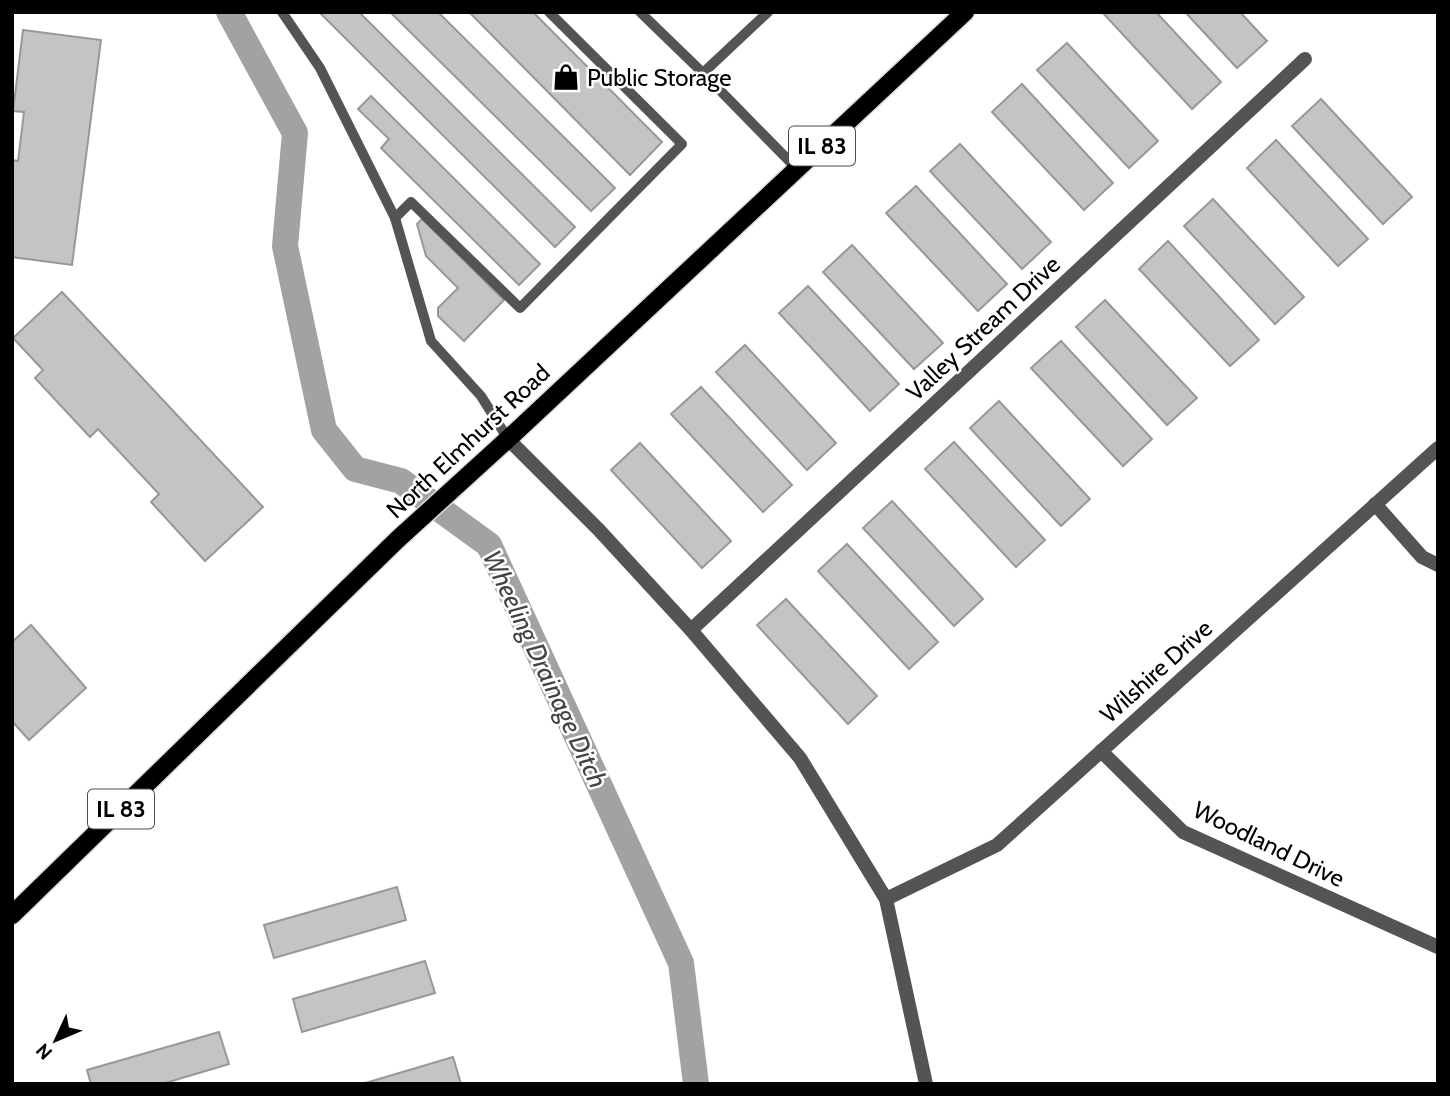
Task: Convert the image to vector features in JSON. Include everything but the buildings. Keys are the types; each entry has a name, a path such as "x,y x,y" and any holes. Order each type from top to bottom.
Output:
{"main road":[{"name":"North Elmhurst Road","path":"12,915 398,539 965,12"}],"street":[{"name":"Valley Stream Drive","path":"691,630 1305,59"},
{"path":"508,439 599,530 691,630 800,758 886,899 926,1084"},
{"name":"Wilshire Drive","path":"886,899 997,845 1438,448"},
{"path":"1375,504 1422,557 1438,565"},
{"name":"Woodland Drive","path":"1101,751 1183,831 1438,947"}],"lane":[{"path":"282,12 320,68 395,218 431,341 481,396 508,439"},
{"path":"395,218 411,202 520,308 681,144 550,12"},
{"path":"640,12 797,169"},
{"path":"703,73 768,12"}],"waterway":[{"name":"Wheeling Drainage Ditch","path":"229,12 295,133 285,246 324,430 355,469 401,481 489,545 681,963 696,1084"}],"place":[{"name":"Public Storage","path":"566,77"}]}
